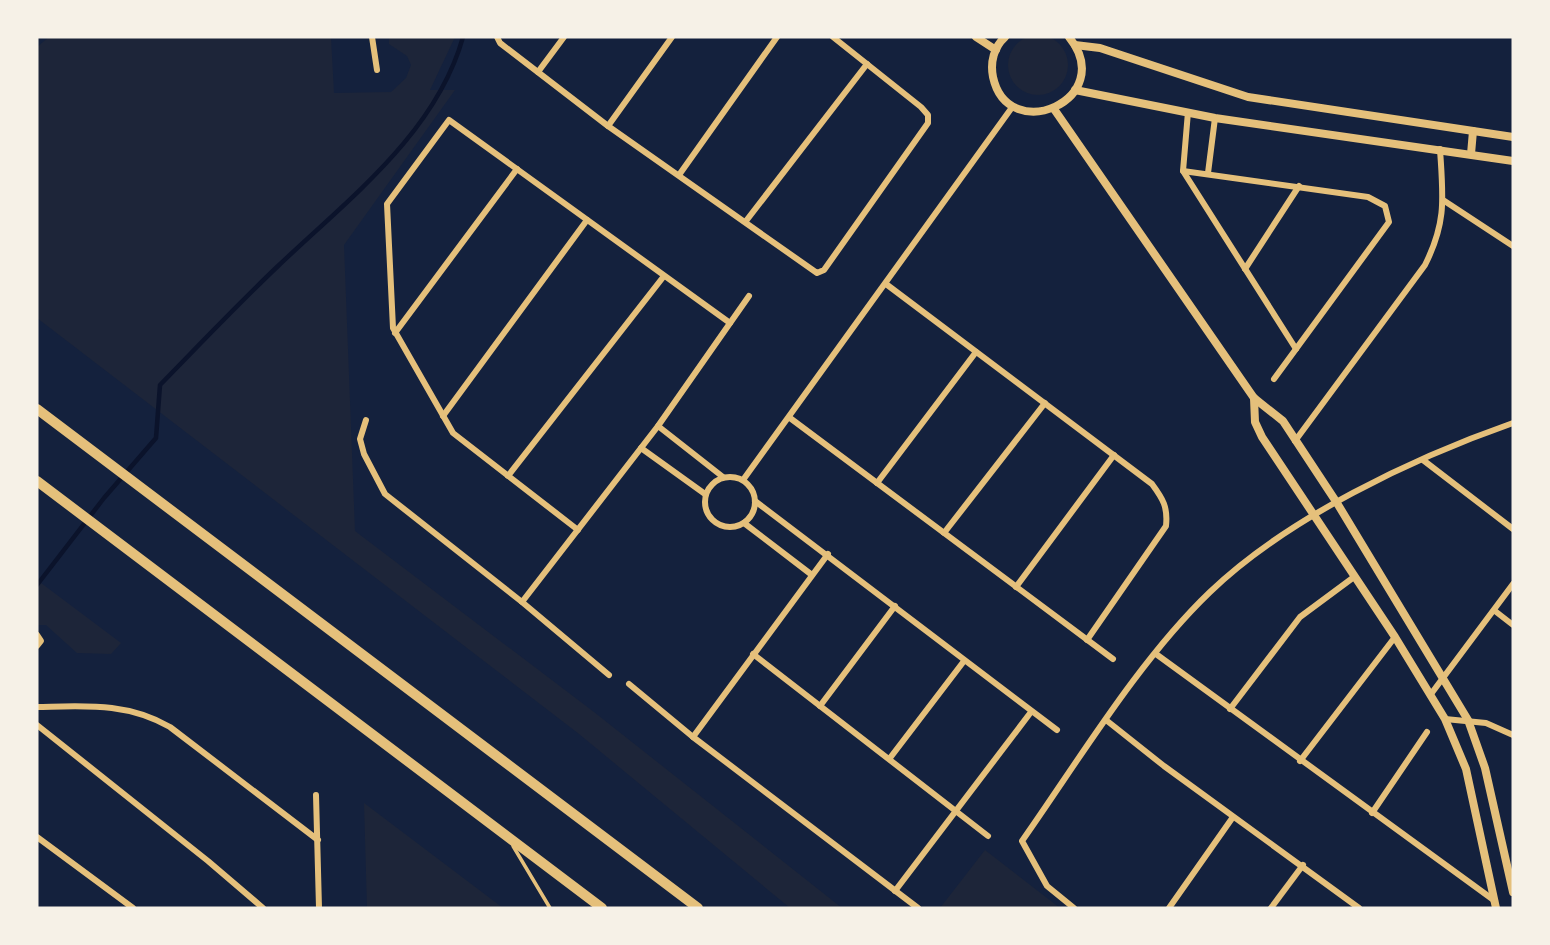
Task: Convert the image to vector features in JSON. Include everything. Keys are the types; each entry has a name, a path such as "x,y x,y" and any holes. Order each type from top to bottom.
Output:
{"highway":[{"path":"37,409 698,908"},
{"path":"37,481 602,908"}],"street":[{"path":"372,37 377,70"},
{"path":"497,37 500,43 608,126 817,273 824,270 928,123 928,115 921,107 833,37"},
{"path":"538,72 564,37"},
{"path":"608,126 672,37"},
{"path":"679,175 777,37"},
{"path":"976,37 996,50"},
{"path":"1005,37 996,50 992,71 994,81 998,91 1013,106 1033,112 1054,108 1075,90 1081,73 1075,45 1069,37"},
{"path":"1075,45 1100,48 1248,97 1513,137"},
{"path":"746,221 867,64"},
{"path":"1075,90 1215,118 1513,161"},
{"path":"743,480 1013,106"},
{"path":"1054,108 1254,398 1277,415 1295,441 1337,503 1444,678 1468,720 1485,768 1513,892"},
{"path":"1188,112 1183,171 1296,349"},
{"path":"1208,173 1215,118"},
{"path":"578,530 453,433 443,416 395,333 387,204 449,120 730,323"},
{"path":"1471,154 1473,131"},
{"path":"1295,441 1425,265 1442,226 1440,149"},
{"path":"395,333 517,169"},
{"path":"1183,171 1299,186 1377,200 1385,206 1389,222 1274,379"},
{"path":"1245,269 1299,186"},
{"path":"1443,200 1513,246"},
{"path":"443,416 587,220"},
{"path":"508,476 664,276"},
{"path":"886,284 1152,484 1168,509 1166,526 1087,640"},
{"path":"522,602 641,448 749,296"},
{"path":"877,483 976,352"},
{"path":"1254,398 1258,429 1395,637 1445,719 1466,769 1496,906"},
{"path":"944,533 1045,404"},
{"path":"790,418 1112,659"},
{"path":"366,420 360,439 364,454 385,495 522,602 609,675"},
{"path":"1074,908 1047,886 1035,870 1022,841 1156,654 1209,593 1265,547 1337,503 1423,460 1513,423"},
{"path":"657,426 723,477 743,480 752,489 755,501 750,517 744,523 727,527 711,519 706,512 705,494 709,487 723,477"},
{"path":"641,448 705,494"},
{"path":"1016,587 1114,455"},
{"path":"1423,460 1513,529"},
{"path":"755,501 1057,730"},
{"path":"744,523 812,575"},
{"path":"693,737 828,554"},
{"path":"1230,709 1300,617 1354,578"},
{"path":"1431,694 1513,584"},
{"path":"820,706 895,606"},
{"path":"1495,611 1513,625"},
{"path":"37,635 41,641 37,646"},
{"path":"1300,761 1395,637"},
{"path":"753,654 988,836"},
{"path":"1156,654 1496,906"},
{"path":"890,758 964,662"},
{"path":"629,684 693,737 918,908"},
{"path":"37,707 117,706 148,715 170,727 318,840"},
{"path":"895,891 1031,712"},
{"path":"1445,719 1497,726 1513,735"},
{"path":"1107,720 1233,817 1359,908"},
{"path":"37,725 208,860 263,908"},
{"path":"1372,813 1427,732"},
{"path":"316,795 319,908"},
{"path":"1169,908 1233,817"},
{"path":"37,837 133,908"},
{"path":"1271,908 1303,865"}],"lane":[{"path":"509,838 550,908"}],"shaded area":[{"path":"1038,35 1055,40 1063,48 1068,65 1063,82 1055,90 1038,95 1021,90 1013,82 1008,65 1013,48 1021,40"},
{"path":"49,37 331,37 334,93 391,92 406,78 411,65 407,56 389,44 389,37 455,37 430,90 455,90 344,245 355,531 594,712 842,908 790,908 579,734 37,318 37,47"},
{"path":"37,580 121,643 111,654 77,653 46,625 37,625"},
{"path":"364,803 503,908 367,908"},
{"path":"985,850 1060,908 940,908"}],"waterway":[{"path":"37,585 104,498 156,438 160,385 262,281 359,190 411,135 450,72 463,37"}]}
